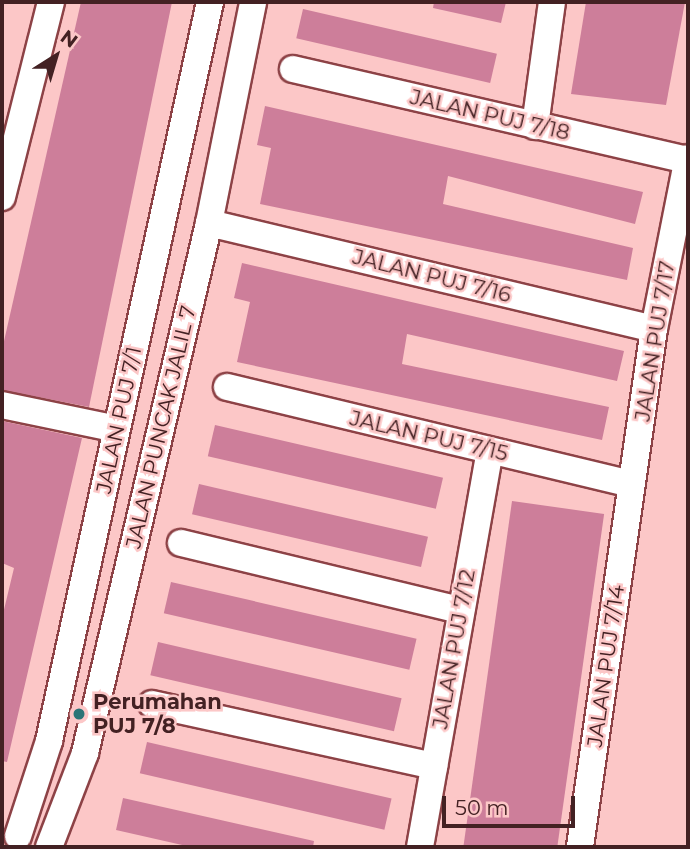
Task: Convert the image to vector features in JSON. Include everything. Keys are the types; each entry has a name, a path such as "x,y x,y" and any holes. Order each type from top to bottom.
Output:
{"street":[{"path":"2,197 6,158 51,2"},
{"name":"JALAN PUJ 7/1","path":"10,834 49,741 210,2"},
{"name":"JALAN PUNCAK JALIL 7","path":"50,846 85,753 209,223 253,2"},
{"path":"535,126 552,2"},
{"name":"JALAN PUJ 7/18","path":"293,69 688,159"},
{"name":"JALAN PUJ 7/17","path":"632,484 654,329 688,159"},
{"name":"JALAN PUJ 7/16","path":"209,223 654,329"},
{"name":"JALAN PUJ 7/15","path":"226,387 632,484"},
{"path":"2,405 117,429"},
{"name":"JALAN PUJ 7/12","path":"420,847 491,451"},
{"name":"JALAN PUJ 7/14","path":"580,847 632,484"},
{"path":"181,543 461,610"},
{"path":"152,704 434,766"},
{"path":"10,834 50,846"}],"building":[{"path":"81,2 172,2 89,407 2,390 2,350"},
{"path":"434,2 506,2 501,23 433,8"},
{"path":"586,2 685,2 666,105 571,94"},
{"path":"303,9 497,54 490,83 296,38"},
{"path":"265,106 643,192 635,224 448,176 443,204 633,248 627,280 260,204 271,148 257,145"},
{"path":"242,263 624,351 617,381 407,334 402,364 609,407 602,440 237,362 250,302 234,298"},
{"path":"2,421 82,438 7,762 2,761 2,618 14,568 2,563"},
{"path":"215,425 443,478 436,509 208,456"},
{"path":"199,484 428,537 421,567 192,514"},
{"path":"512,501 604,514 557,847 463,847"},
{"path":"171,582 417,639 409,670 164,613"},
{"path":"158,642 402,698 394,731 150,675"},
{"path":"147,742 392,798 384,830 140,773"},
{"path":"123,798 314,841 313,847 191,847 116,830"}],"place":[{"name":"Perumahan PUJ 7/8","path":"79,714"}]}
